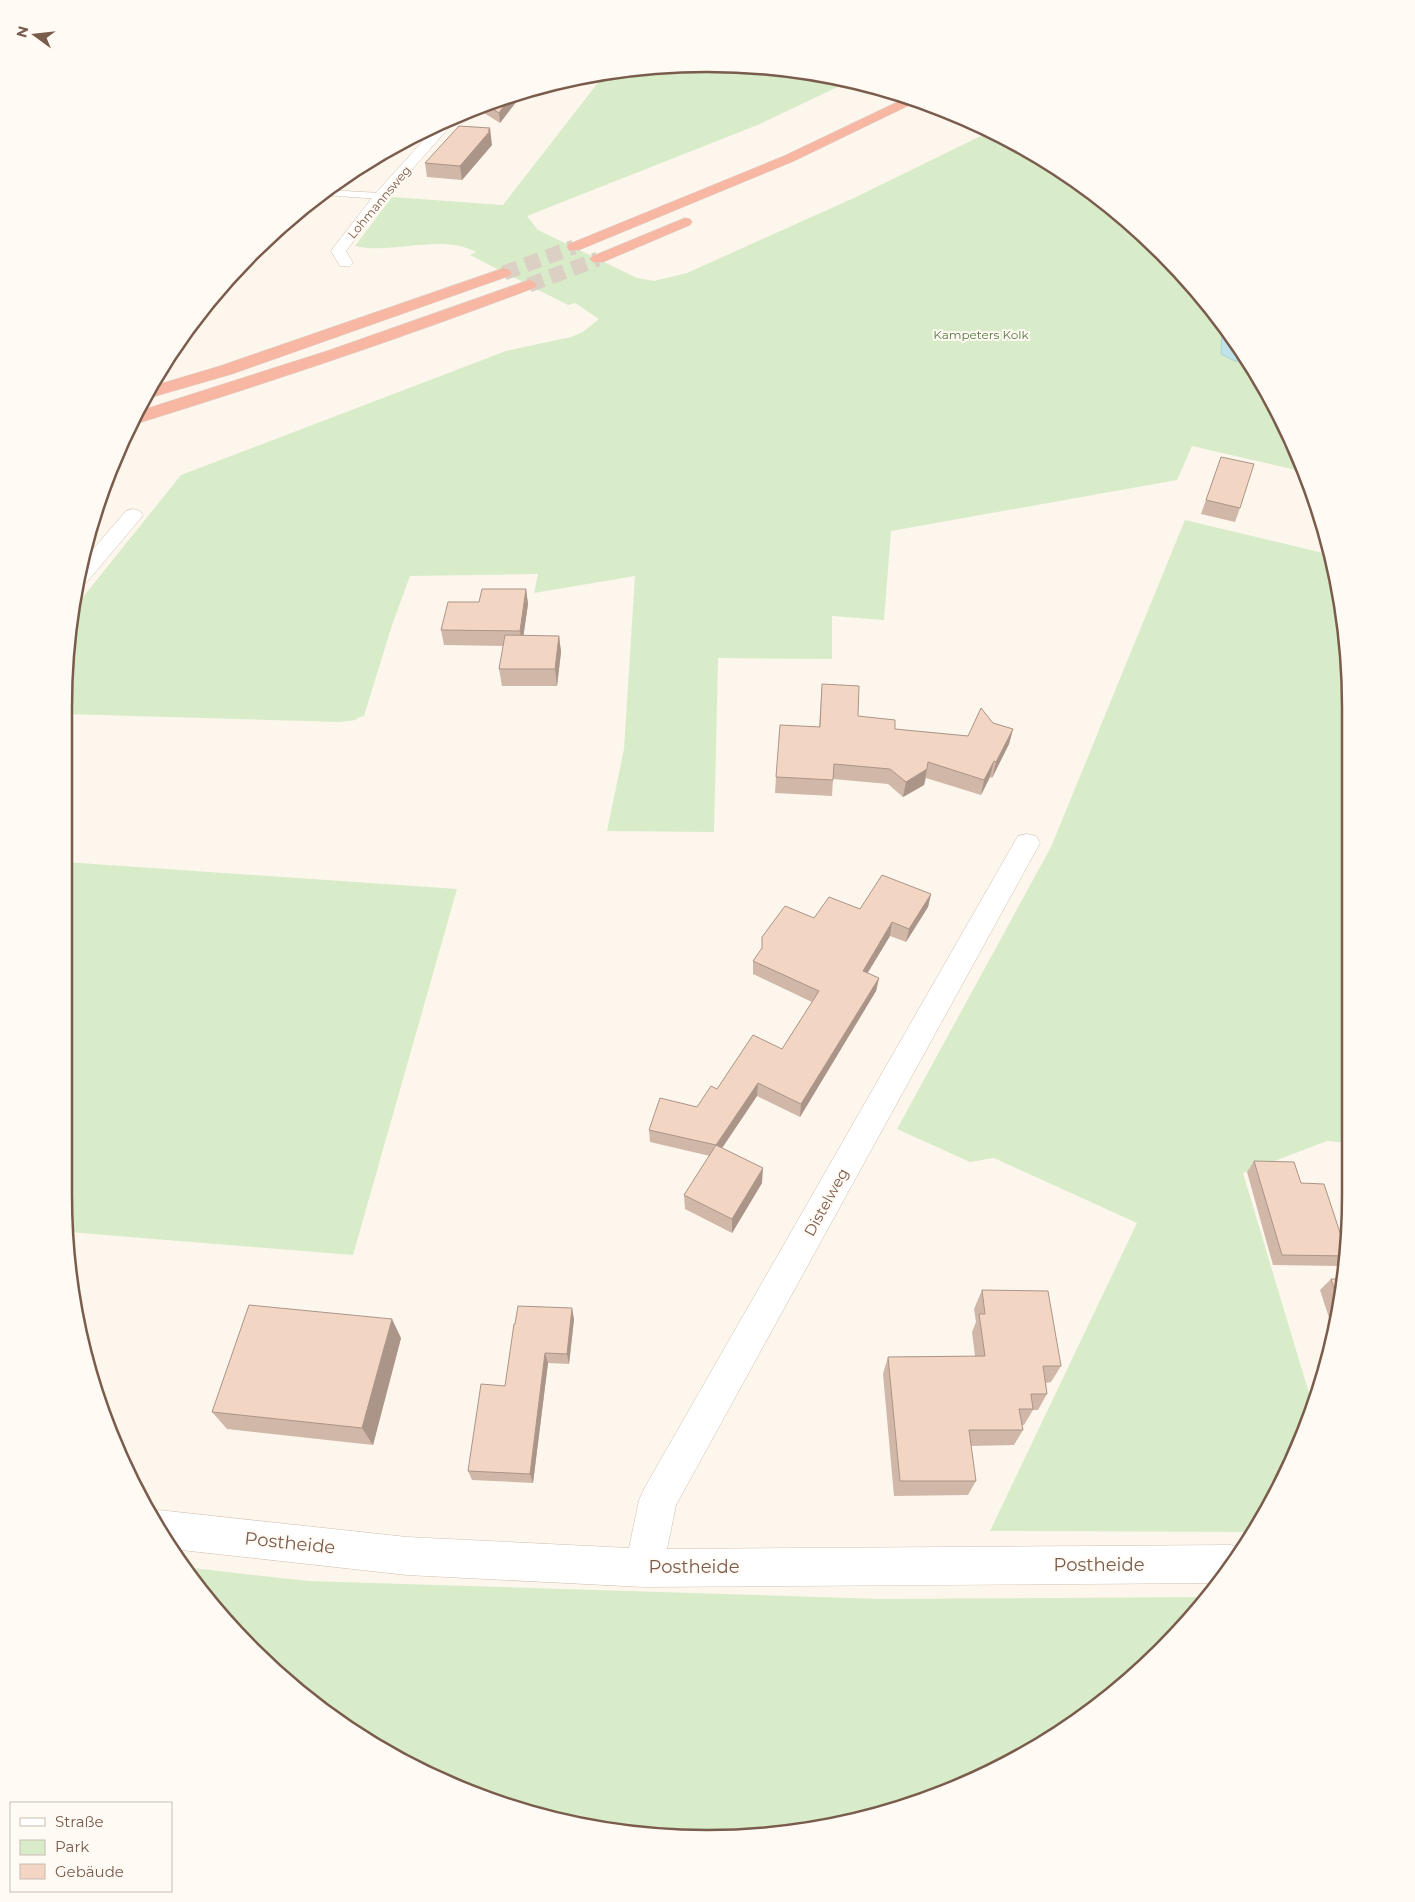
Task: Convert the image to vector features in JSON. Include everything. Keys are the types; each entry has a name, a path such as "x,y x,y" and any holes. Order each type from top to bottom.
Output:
{"highway":[{"path":"574,247 814,146 903,103"},
{"path":"598,259 696,218"},
{"path":"158,390 235,367 504,272"},
{"path":"144,416 236,388 433,321 529,285"}],"street":[{"name":"Lohmannsweg","path":"345,263 338,251 381,196 437,133"},
{"path":"89,568 133,515"},
{"name":"Distelweg","path":"644,1568 658,1500 1027,843"},
{"name":"Postheide","path":"169,1530 408,1556 644,1568 1223,1564"}],"lane":[{"path":"336,194 381,196"}],"green space":[{"name":"Kampeters Kolk","path":"708,72 790,78 838,87 760,124 527,216 538,230 637,278 654,281 687,273 856,197 982,135 1025,158 1060,180 1094,204 1157,258 1211,321 1235,355 1277,427 1296,470 1192,446 1177,480 891,531 884,620 832,616 832,659 718,658 714,832 607,831 624,749 635,576 534,593 538,574 410,576 392,625 364,716 356,720 339,722 72,714 74,666 83,597 181,475 506,351 571,337 583,332 599,319 575,303 568,305 470,255 476,252 462,247 448,244 385,248 355,246 392,197 503,205 598,83 666,74"},
{"path":"1185,520 1323,553 1337,625 1341,666 1342,1142 1327,1141 1243,1173 1310,1396 1277,1475 1244,1532 990,1531 1137,1223 994,1158 970,1162 897,1129 1051,847"},
{"path":"72,862 457,889 353,1255 74,1232 72,1194"},
{"path":"195,1568 308,1581 880,1599 1198,1597 1157,1644 1094,1698 1025,1744 988,1764 912,1796 872,1808 790,1824 708,1830 625,1824 543,1808 503,1796 427,1764 355,1722 289,1672 258,1644 230,1613"}],"water":[{"path":"1222,336 1239,361 1235,361 1221,354"}],"building":[{"path":"504,106 499,113 494,110"},
{"path":"459,126 490,128 488,131 490,131 460,166 425,163"},
{"path":"1221,457 1254,464 1240,508 1206,500"},
{"path":"482,589 526,589 520,631 441,630 448,602 479,602"},
{"path":"505,635 559,636 555,669 499,669"},
{"path":"822,684 859,686 858,716 895,720 895,729 968,736 981,708 993,723 1013,729 996,762 994,761 984,780 928,762 927,769 906,782 890,769 834,764 833,780 776,777 780,725 820,727"},
{"path":"882,875 931,894 909,929 892,922 863,971 879,978 801,1104 758,1083 716,1145 649,1130 660,1098 697,1107 711,1086 717,1089 753,1035 782,1049 819,991 753,961 762,948 762,937 785,906 814,918 829,897 860,909"},
{"path":"716,1145 763,1168 732,1219 684,1195"},
{"path":"1254,1161 1294,1162 1301,1183 1324,1184 1341,1236 1339,1256 1282,1255"},
{"path":"1331,1279 1337,1279 1335,1291"},
{"path":"982,1290 1048,1291 1061,1366 1043,1366 1047,1394 1031,1394 1033,1409 1019,1409 1023,1430 969,1430 976,1481 900,1481 888,1357 985,1356 979,1314 985,1314"},
{"path":"249,1305 392,1319 362,1428 212,1412"},
{"path":"518,1306 572,1308 567,1354 545,1353 530,1474 468,1471 481,1384 505,1386"}],"tunnel":[{"path":"504,273 574,247"},
{"path":"529,285 598,259"}]}
